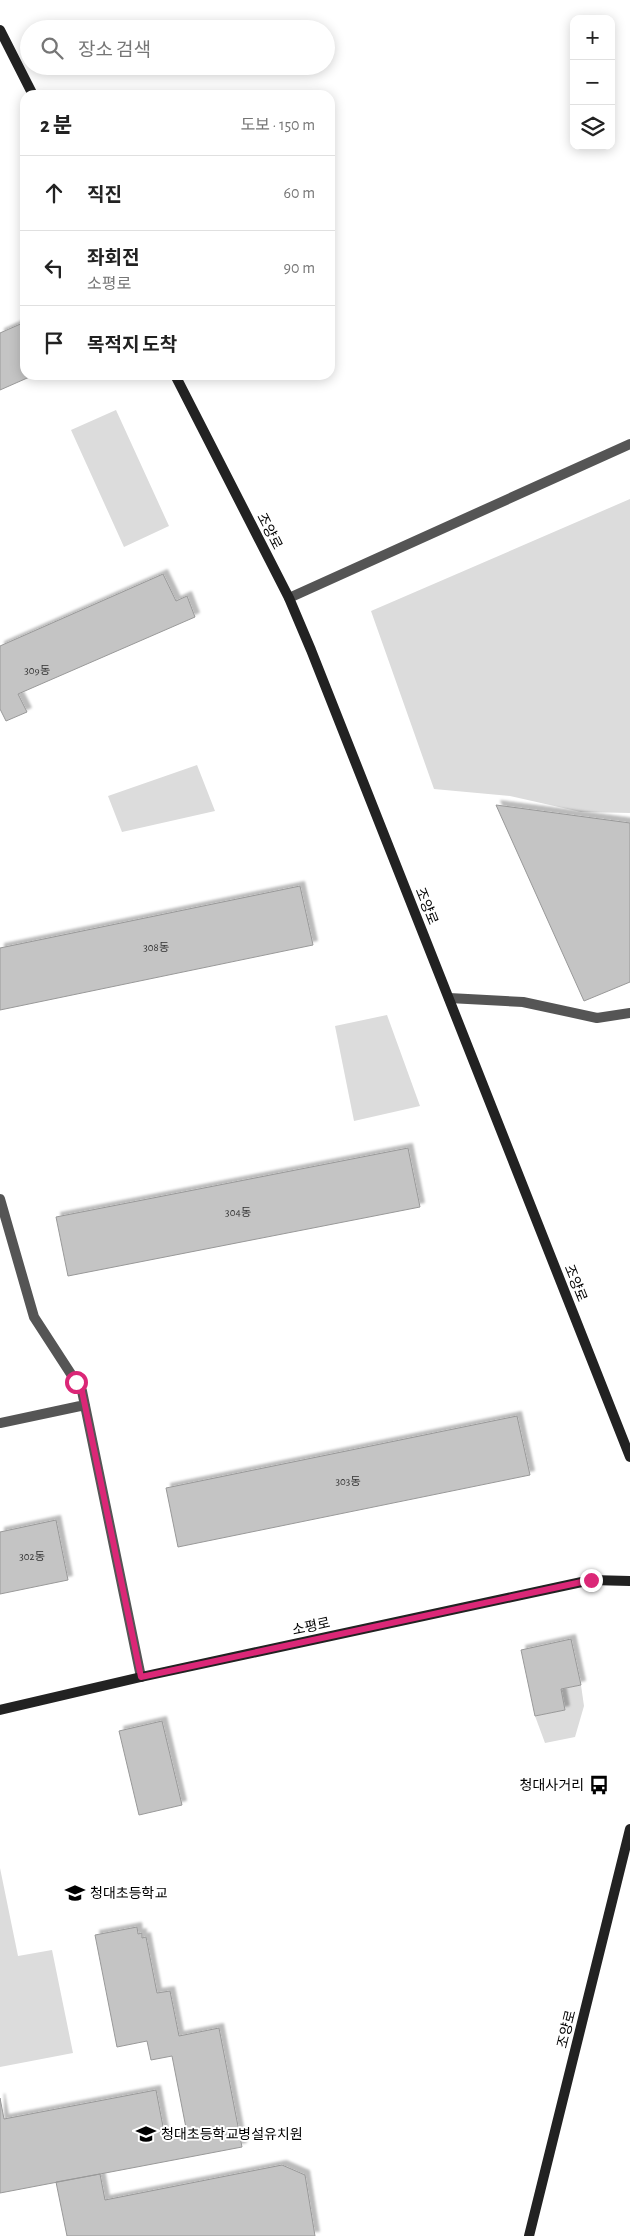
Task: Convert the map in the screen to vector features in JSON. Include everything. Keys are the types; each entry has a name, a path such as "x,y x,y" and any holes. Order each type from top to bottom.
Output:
{"street":[{"path":"0,30 20,71"},
{"path":"22,75 30,90"},
{"name":"조양로","path":"178,380 289,598 630,1457"},
{"path":"289,598 630,444"},
{"path":"449,998 523,1002 597,1018 630,1013"},
{"path":"0,1199 34,1317 82,1391 141,1677"},
{"path":"0,1423 85,1406"},
{"name":"소평로","path":"0,1710 141,1677 591,1580 630,1581"},
{"name":"조양로","path":"529,2236 630,1829"}],"shaded area":[{"path":"116,410 169,526 124,547 71,430"},
{"path":"630,499 630,813 581,812 510,796 434,789 371,611"},
{"path":"197,765 215,811 122,832 108,796"},
{"path":"387,1015 420,1106 354,1121 335,1026"},
{"path":"581,1685 584,1706 575,1737 545,1743 535,1716 565,1710 561,1689"},
{"path":"0,1868 18,1956 52,1950 73,2053 0,2067"}],"building":[{"path":"20,324 20,380 23,380 0,390 0,333"},
{"path":"163,574 176,601 187,596 195,617 18,694 27,712 6,721 0,709 0,646"},
{"path":"496,805 630,823 630,982 584,1001"},
{"path":"300,886 313,945 0,1010 0,948"},
{"path":"408,1148 420,1207 68,1276 56,1217"},
{"path":"517,1416 530,1475 178,1547 166,1488"},
{"path":"56,1520 68,1580 0,1594 0,1532"},
{"path":"571,1639 581,1685 561,1689 565,1710 535,1716 521,1650"},
{"path":"162,1721 182,1805 139,1815 119,1731"},
{"path":"137,1927 138,1934 142,1933 142,1938 146,1937 157,1993 170,1991 179,2036 219,2028 242,2147 0,2193 0,2098 4,2119 156,2090 165,2137 187,2133 172,2056 151,2060 147,2041 117,2047 95,1935"},
{"path":"282,2165 305,2175 315,2236 67,2236 56,2182 100,2174 105,2200"}],"place":[{"name":"청대사거리","path":"599,1785"},
{"name":"청대초등학교","path":"75,1893"},
{"name":"청대초등학교병설유치원","path":"146,2134"}],"route":[{"path":"76,1382 82,1391 141,1677 591,1580"}]}
